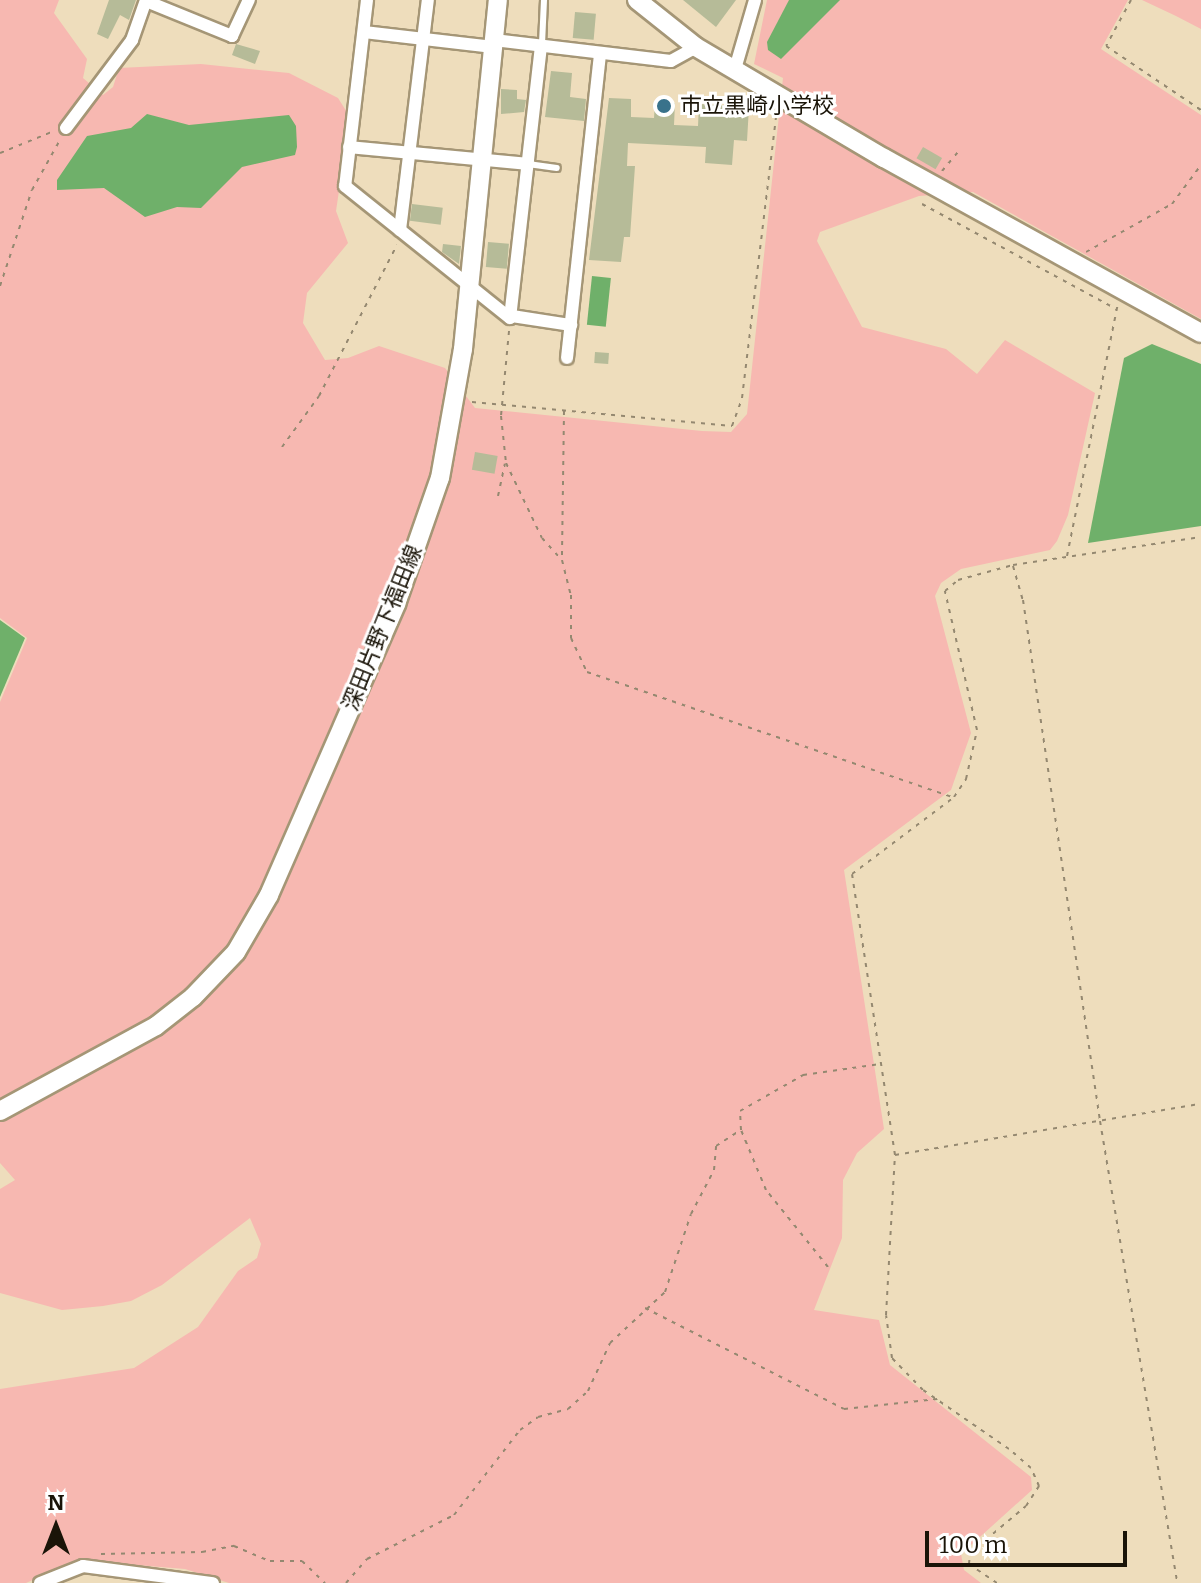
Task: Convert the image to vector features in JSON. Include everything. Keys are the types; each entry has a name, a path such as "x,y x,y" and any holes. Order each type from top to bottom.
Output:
{"main road":[{"name":"深田片野下福田線","path":"0,1111 156,1026 193,997 236,952 269,895 396,604 440,478 469,288 498,0"},
{"path":"637,0 696,47 933,186 1201,333"}],"street":[{"path":"66,128 132,40 146,1 232,36 249,0"},
{"path":"367,0 345,186 469,288 511,317 571,325"},
{"path":"402,232 428,0"},
{"path":"735,69 755,0"},
{"path":"364,32 541,46 671,61 696,47"},
{"path":"511,317 541,46"},
{"path":"567,358 600,55"},
{"path":"349,147 528,164"},
{"path":"40,1583 83,1566 213,1583"}],"lane":[{"path":"541,46 544,0"},
{"path":"528,164 557,168"}],"path":[{"path":"1131,0 1106,46 1201,110"},
{"path":"466,402 720,426 738,419 775,119"},
{"path":"0,153 66,128"},
{"path":"0,286 32,190 66,128"},
{"path":"933,186 959,151"},
{"path":"1071,261 1172,204 1201,165"},
{"path":"922,204 1117,310"},
{"path":"282,447 319,396 402,232"},
{"path":"1067,558 1121,289"},
{"path":"511,317 501,416 506,463 542,538 562,560"},
{"path":"564,411 562,560 571,595 571,638 587,672 954,797"},
{"path":"498,496 506,463"},
{"path":"997,1583 969,1564 970,1553 1036,1495 1037,1477 1009,1449 912,1380 889,1348 895,1155 852,874 954,797 966,779 977,730 945,591 958,580 1013,565 1201,537"},
{"path":"1013,565 1023,600 1100,1121 1177,1583"},
{"path":"828,1267 766,1190 741,1130 740,1111 777,1087 803,1075 881,1064"},
{"path":"895,1155 1201,1104"},
{"path":"346,1583 367,1559 454,1515 520,1430 580,1400 588,1391 602,1354 645,1308 665,1292 676,1268 691,1214 714,1170 716,1146 741,1130"},
{"path":"645,1308 844,1409 938,1398"},
{"path":"83,1566 116,1551 186,1553 234,1546 270,1561 302,1561 325,1583"}],"shaded area":[{"path":"0,0 59,0 54,13 87,59 83,78 103,95 113,87 119,68 201,64 289,73 338,98 350,117 336,211 348,243 307,293 303,323 325,360 348,358 379,346 445,368 475,408 702,431 731,432 747,414 783,78 754,64 767,0 1128,0 1101,49 1201,115 1201,319 973,192 919,196 820,232 817,241 862,327 946,349 977,374 1005,340 1095,393 1068,515 1050,550 961,569 941,583 935,596 971,733 951,790 844,870 884,1129 857,1153 843,1180 842,1238 814,1310 879,1320 890,1365 1031,1477 1032,1490 961,1554 964,1570 981,1583 229,1583 185,1569 100,1562 57,1569 26,1583 0,1583 0,1389 134,1368 198,1327 238,1271 257,1258 261,1244 250,1218 162,1285 131,1301 62,1310 0,1293 0,1189 15,1180 0,1163 0,702 27,638 0,618"},
{"path":"789,0 840,0 781,59 768,50 767,42"},
{"path":"1142,0 1201,0 1201,29 1176,16"},
{"path":"147,114 189,125 289,115 296,126 297,147 295,155 242,167 201,208 177,207 145,217 104,188 57,190 57,180 87,136 131,128"},
{"path":"592,276 611,278 606,327 587,325"},
{"path":"1152,344 1201,364 1201,526 1088,543 1124,358"},
{"path":"0,620 25,638 0,697"}],"building":[{"path":"109,0 136,0 129,20 120,15 108,39 97,34"},
{"path":"683,0 736,0 716,27"},
{"path":"575,12 596,14 594,40 573,38"},
{"path":"236,44 260,51 255,64 232,55"},
{"path":"551,71 572,73 570,97 586,99 584,121 545,117"},
{"path":"501,89 517,90 517,99 526,100 524,112 501,114"},
{"path":"609,98 631,99 631,117 654,118 655,102 675,103 674,125 698,126 699,104 749,107 747,141 734,140 732,165 705,163 706,147 628,143 627,166 635,166 630,237 624,237 621,262 589,260"},
{"path":"923,147 942,158 936,169 916,158"},
{"path":"412,204 443,208 441,225 410,221"},
{"path":"488,242 509,244 507,269 486,267"},
{"path":"443,244 461,246 459,264 442,252"},
{"path":"595,352 609,353 608,364 594,363"},
{"path":"475,452 498,456 495,474 472,470"}],"place":[{"name":"市立黒崎小学校","path":"664,106"}]}
